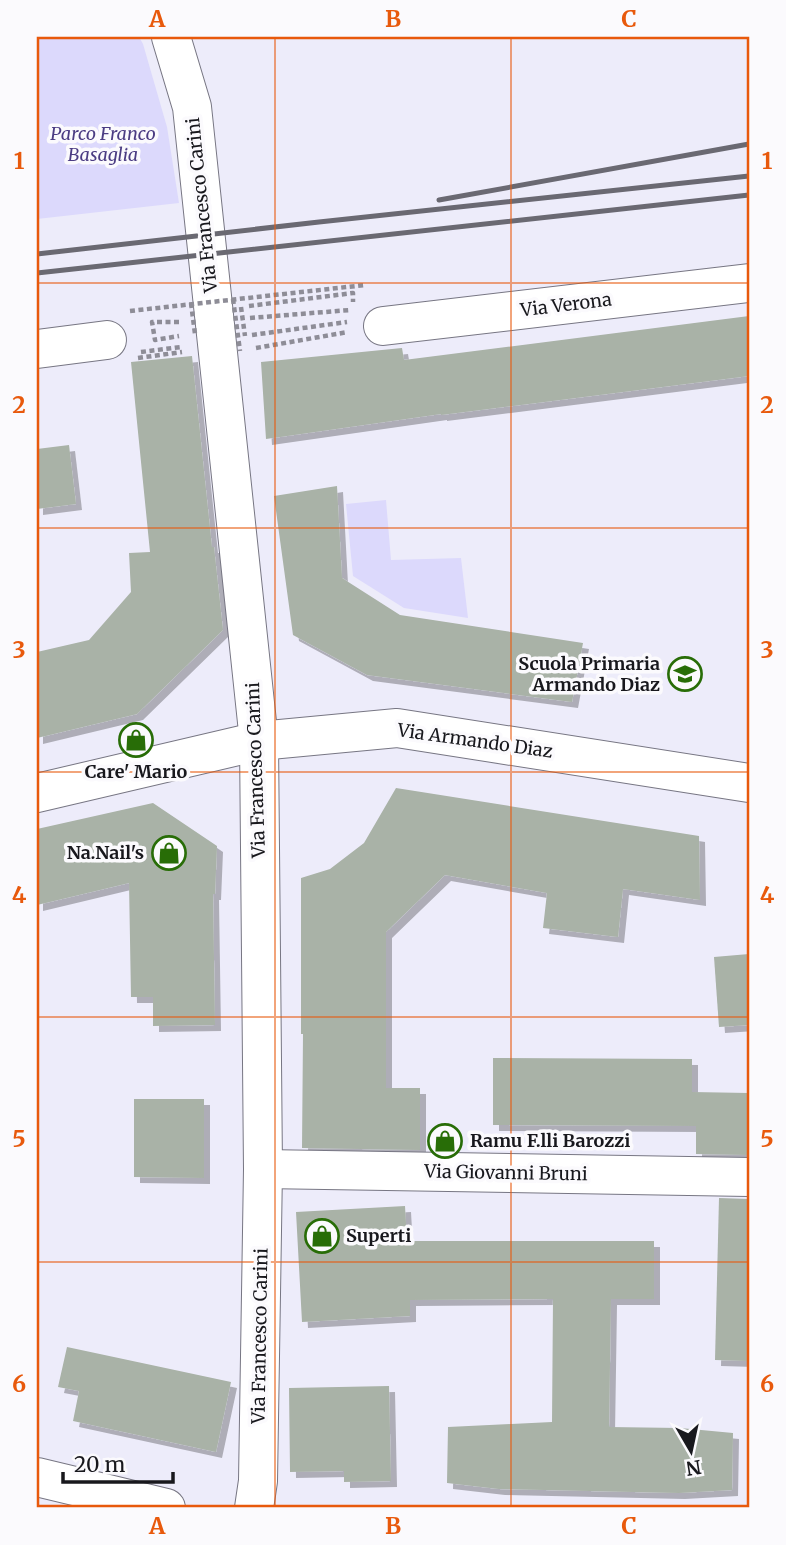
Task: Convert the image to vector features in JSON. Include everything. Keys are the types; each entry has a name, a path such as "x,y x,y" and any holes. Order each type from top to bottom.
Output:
{"street":[{"name":"Via Francesco Carini","path":"171,37 192,107 217,321 259,741 263,1169 257,1481 254,1508"},
{"name":"Via Verona","path":"368,314 749,284"},
{"path":"37,349 125,331"},
{"name":"Via Armando Diaz","path":"37,793 259,741 397,728 749,783"},
{"name":"Via Giovanni Bruni","path":"263,1169 749,1177"},
{"path":"37,1477 166,1508"}],"path":[{"path":"217,321 366,285 368,314"},
{"path":"125,331 354,310 353,293 217,321"},
{"path":"217,321 368,314"},
{"path":"253,349 368,314"},
{"path":"217,321 240,351"},
{"path":"125,331 184,346"}],"green space":[{"name":"Parco Franco Basaglia","path":"37,37 139,37 167,127 179,203 37,219"},
{"path":"386,500 391,560 461,558 468,618 404,608 353,576 346,504"}],"building":[{"path":"749,316 749,376 441,414 266,439 261,362 402,348 404,360"},
{"path":"192,356 223,630 137,714 37,738 37,652 89,640 131,592 129,553 150,552 131,362"},
{"path":"69,445 76,504 37,509 37,449"},
{"path":"337,486 342,578 400,615 583,643 572,702 367,675 293,635 274,496"},
{"path":"396,788 699,836 700,900 623,889 618,937 543,928 547,893 445,875 386,932 386,1088 420,1088 420,1150 302,1148 301,878 330,869 364,843"},
{"path":"153,803 217,846 213,894 215,1025 153,1026 153,997 131,997 129,883 37,905 37,829"},
{"path":"749,954 749,1025 719,1027 714,957"},
{"path":"493,1058 692,1059 692,1092 749,1093 749,1155 696,1154 696,1126 493,1125"},
{"path":"134,1099 204,1099 204,1178 134,1177"},
{"path":"719,1198 749,1199 749,1361 715,1360"},
{"path":"405,1206 407,1241 654,1241 654,1299 611,1299 609,1427 680,1428 733,1433 732,1490 679,1493 499,1489 447,1483 448,1427 552,1422 553,1299 410,1300 410,1316 302,1322 296,1212"},
{"path":"67,1347 231,1382 216,1452 73,1421 79,1391 58,1387"},
{"path":"389,1386 391,1481 344,1482 344,1471 290,1472 289,1388"}],"railway":[{"path":"439,200 749,144"},
{"path":"37,254 749,176"},
{"path":"37,273 749,195"}],"place":[{"name":"Scuola Primaria Armando Diaz","path":"685,674"},
{"name":"Care' Mario","path":"136,740"},
{"name":"Na.Nail's","path":"169,853"},
{"name":"Ramu F.lli Barozzi","path":"445,1141"},
{"name":"Superti","path":"322,1236"}]}
